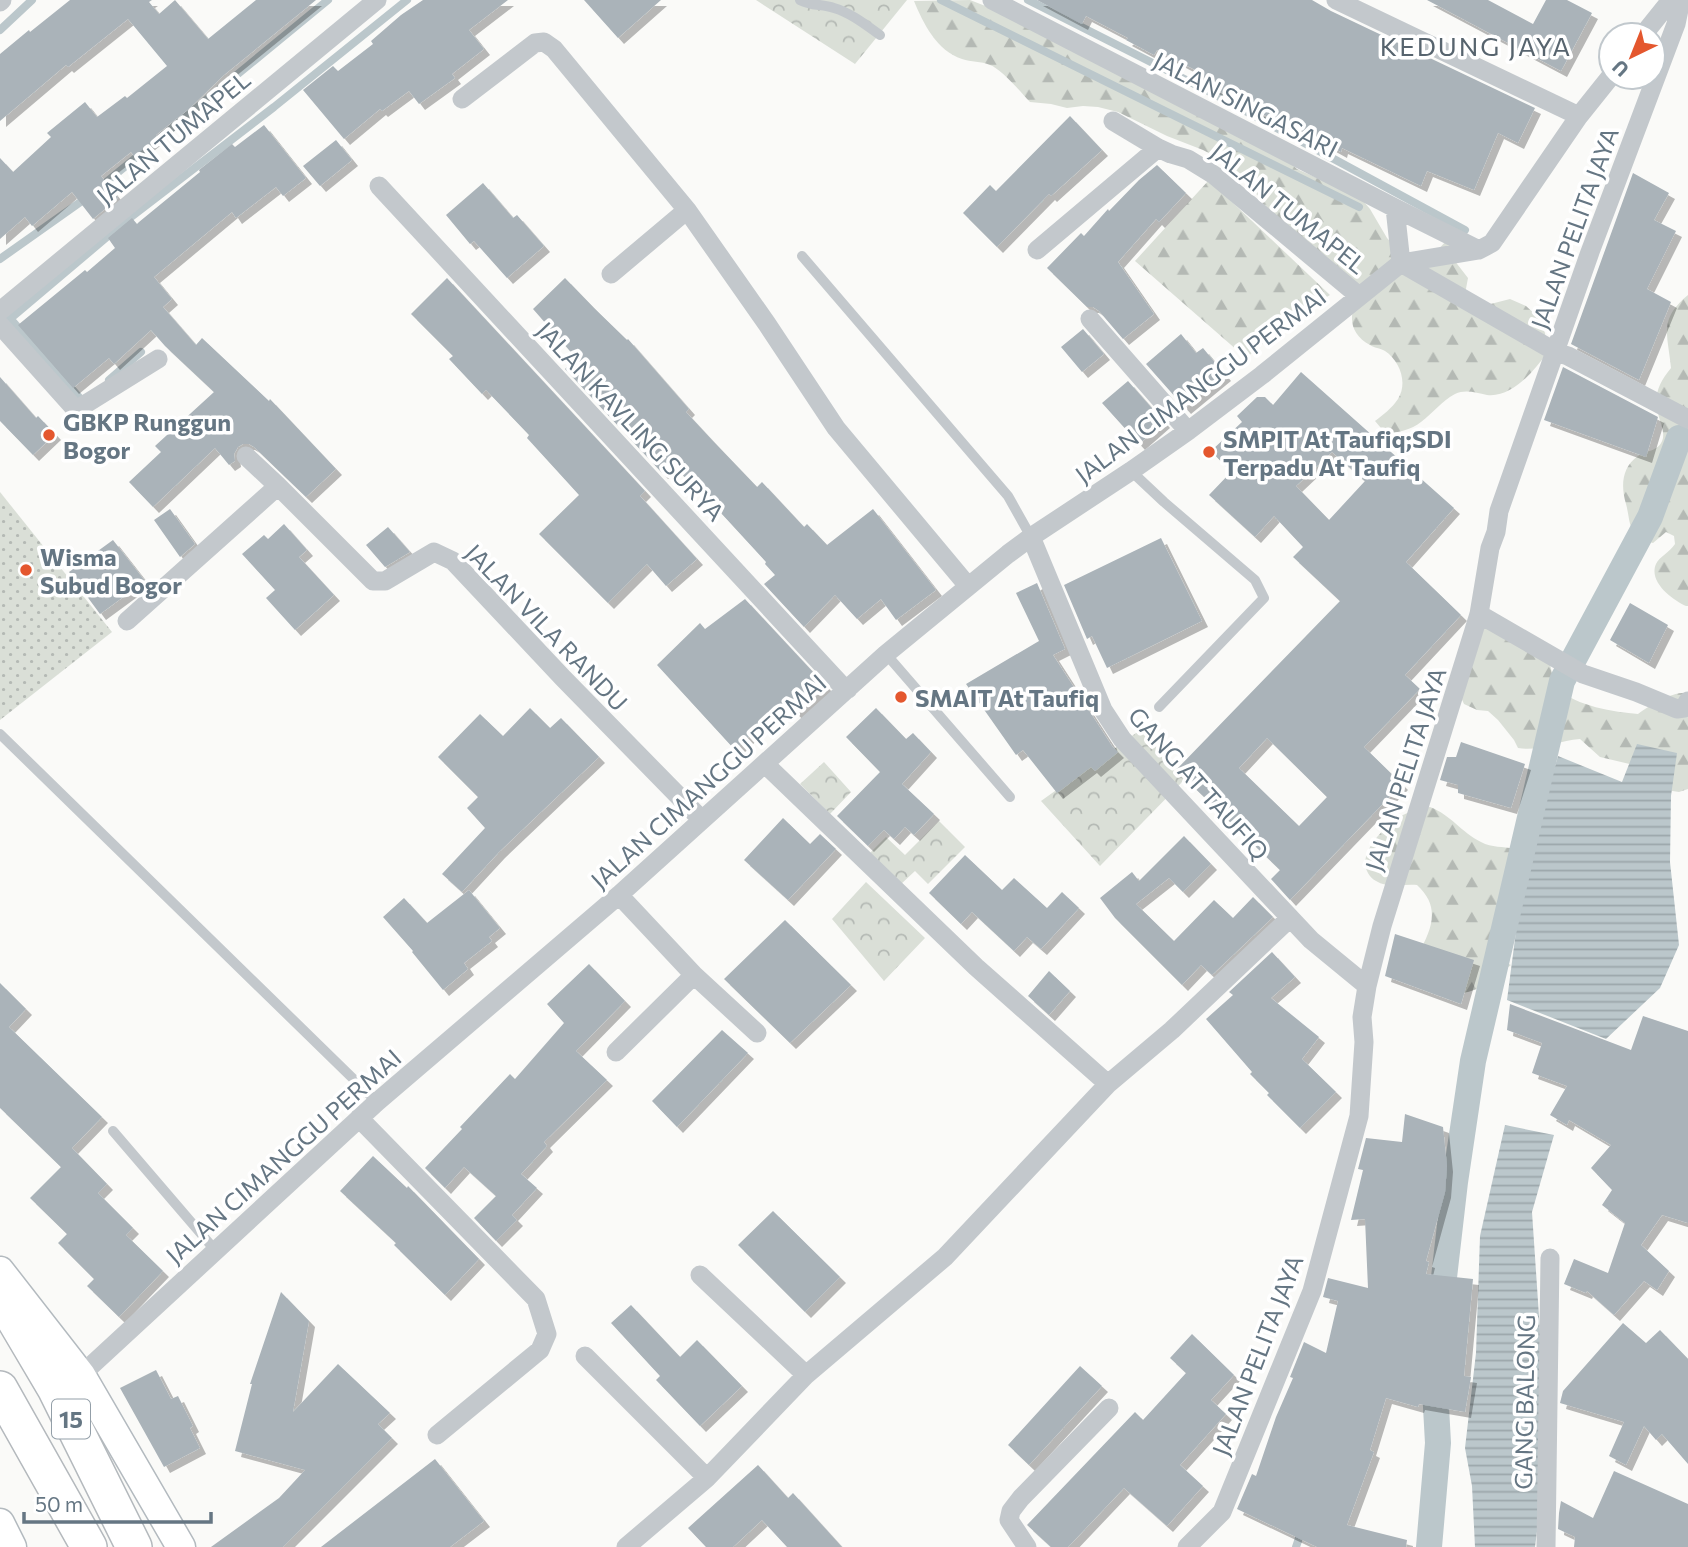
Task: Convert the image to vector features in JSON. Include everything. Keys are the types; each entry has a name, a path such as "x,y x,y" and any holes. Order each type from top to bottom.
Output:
{"highway":[{"name":"15","path":"0,1295 55,1388 134,1547"},
{"path":"0,1313 123,1547"},
{"name":"15","path":"0,1389 89,1547"},
{"path":"0,1433 64,1547"}],"street":[{"name":"JALAN TUMAPEL","path":"158,359 76,410 2,314 377,0"},
{"name":"JALAN SINGASARI","path":"992,0 1395,210 1479,250"},
{"path":"1336,0 1579,116"},
{"path":"1654,21 1671,0"},
{"name":"JALAN PELITA JAYA","path":"1187,1547 1222,1512 1312,1291 1359,1116 1364,1042 1362,1017 1367,986 1385,914 1479,614 1499,511 1595,239 1676,24 1681,0"},
{"path":"462,99 535,43 544,42 554,49 687,210 836,428 968,586"},
{"path":"1479,250 1492,243 1599,91"},
{"name":"JALAN TUMAPEL","path":"1114,121 1158,148 1188,159 1213,175 1359,296"},
{"path":"1037,250 1158,148"},
{"name":"JALAN KAVLING SURYA","path":"379,186 844,688 848,689"},
{"path":"611,274 687,210"},
{"path":"1395,210 1401,263 1556,352 1688,419"},
{"name":"JALAN CIMANGGU PERMAI","path":"81,1375 359,1118 618,895 887,654 968,586 1031,537 1188,431 1401,263 1479,250"},
{"path":"1090,319 1188,431"},
{"path":"127,621 278,486 246,456"},
{"name":"JALAN VILA RANDU","path":"278,486 373,581 385,581 434,552 453,561 702,820"},
{"name":"GANG AT TAUFIQ","path":"1031,537 1103,710 1122,740 1311,940 1367,986"},
{"path":"1479,614 1583,674 1676,709 1684,708 1688,701"},
{"path":"765,764 976,967 1108,1084"},
{"path":"618,895 694,975 757,1033"},
{"path":"626,1547 708,1478 806,1375 945,1257 1108,1084 1172,1030 1290,918"},
{"path":"616,1052 694,975"},
{"path":"359,1118 536,1299 547,1334 540,1350 437,1435"},
{"name":"GANG BALONG","path":"1546,1547 1550,1258"},
{"path":"0,1271 81,1375 181,1547"},
{"path":"700,1275 806,1375"},
{"path":"585,1356 708,1478"},
{"path":"1027,1547 1009,1520 1011,1511 1109,1408"},
{"path":"0,1523 12,1547"}],"lane":[{"path":"800,0 809,5 835,4 880,34"},
{"path":"802,256 1008,496 1031,537"},
{"path":"1131,471 1255,579 1264,598 1159,707"},
{"path":"887,654 1010,797"},
{"path":"0,734 377,1102"},
{"path":"113,1131 215,1250"}],"green space":[{"path":"756,0 907,0 855,64"},
{"path":"970,0 1011,16 1271,144 1297,169 1360,197 1387,238 1422,267 1447,240 1475,248 1444,247 1468,278 1465,294 1475,308 1510,299 1526,306 1538,317 1545,333 1547,353 1514,388 1496,395 1471,392 1455,394 1417,425 1386,434 1375,421 1393,405 1401,393 1401,373 1395,360 1356,333 1352,322 1355,304 1268,216 1261,199 1248,185 1218,158 1118,112 1098,107 1067,108 1030,102 995,67 962,59 945,50 927,27 914,1"},
{"path":"1209,180 1330,295 1297,315 1246,358 1135,261"},
{"path":"1688,295 1686,606 1663,590 1655,577 1656,564 1675,544 1674,536 1666,532 1653,543 1638,539 1632,531 1623,485 1625,472 1632,461 1656,448 1663,438 1657,396 1663,379 1671,368 1667,328 1672,312"},
{"name":"Wisma Subud Bogor","path":"0,492 112,632 0,720"},
{"path":"1491,626 1550,662 1559,689 1585,704 1638,714 1669,696 1688,693 1688,789 1679,792 1666,790 1638,766 1600,757 1580,739 1542,747 1518,748 1488,711 1477,710 1464,704 1459,693 1479,627"},
{"path":"1143,728 1185,779 1100,866 1041,801"},
{"path":"824,762 851,792 830,814 800,784"},
{"path":"1430,807 1444,814 1481,842 1514,849 1535,858 1527,909 1516,913 1502,929 1503,961 1511,965 1486,984 1465,993 1457,994 1418,954 1432,918 1432,910 1425,893 1417,885 1378,882 1370,876 1365,864 1373,843 1389,825 1407,813"},
{"path":"939,821 965,847 928,884 915,871 900,885 869,854 886,837 905,855"},
{"path":"866,882 925,938 884,981 832,919"}],"shaded area":[{"path":"1637,744 1677,753 1671,796 1670,862 1679,945 1660,988 1606,1039 1507,1000 1524,870 1558,756 1622,782"},
{"path":"1505,1125 1554,1135 1532,1212 1541,1346 1542,1493 1535,1547 1475,1547 1472,1486 1465,1448 1476,1353 1480,1236"}],"building":[{"path":"70,0 152,0 149,2 159,14 175,0 208,39 256,0 316,0 224,75 190,108 156,135 158,137 134,156 131,152 101,176 118,198 93,219 72,192 32,226 25,217 0,239 0,158 13,172 51,137 47,133 85,102 97,117 125,96 127,98 167,66 128,19 68,67 66,65 0,121 0,54"},
{"path":"423,0 508,0 469,30 484,49 452,74 455,78 419,104 409,91 382,111 380,109 344,139 303,90 333,66 338,71 373,44 371,41 401,15"},
{"path":"584,0 661,0 618,38"},
{"path":"1037,0 1312,0 1535,108 1518,143 1498,133 1474,190 1427,171 1421,186 1342,148 1341,152 1303,131 1301,134 1235,100 1198,80 1201,73 1157,50 1154,55 1086,16 1082,24"},
{"path":"1427,0 1488,0 1533,24 1546,0 1567,0 1592,13 1561,71"},
{"path":"1070,116 1102,150 1051,196 1049,194 997,247 963,213 990,185 996,191"},
{"path":"264,125 306,178 283,196 276,187 236,218 232,212 154,277 172,299 163,307 196,345 202,338 269,401 270,399 336,469 306,497 249,444 238,447 234,454 235,461 229,465 215,448 153,507 129,482 161,452 155,446 214,392 151,330 114,364 109,358 73,388 18,325 115,248 108,238 132,218 137,224 232,144 235,147"},
{"path":"336,140 352,160 320,186 303,166"},
{"path":"1157,165 1186,193 1159,222 1156,219 1118,262 1154,314 1123,339 1099,311 1087,307 1047,268 1081,233 1084,236 1108,209 1109,211"},
{"path":"1633,173 1669,193 1654,220 1676,231 1647,289 1671,302 1639,380 1571,344"},
{"path":"483,183 513,218 517,215 544,246 507,278 474,241 470,244 446,215"},
{"path":"447,278 645,491 640,496 697,559 666,586 647,564 608,603 539,534 579,495 527,438 529,435 486,390 482,394 449,359 453,356 411,314"},
{"path":"565,278 628,339 689,409 686,412 757,487 762,482 804,527 807,524 827,545 873,509 936,590 896,620 881,599 857,619 835,595 804,627 764,584 775,575 766,562 709,500 671,464 662,473 565,369 576,358 533,309"},
{"path":"1083,329 1104,354 1082,372 1061,347"},
{"path":"1181,334 1196,353 1203,348 1225,375 1185,408 1146,364"},
{"path":"1563,367 1658,417 1646,457 1544,420"},
{"path":"1301,372 1454,508 1406,562 1461,615 1405,675 1420,689 1364,747 1402,784 1290,900 1271,879 1280,870 1176,770 1340,601 1293,557 1303,547 1274,516 1255,537 1209,495 1231,472 1211,451 1242,422 1237,416 1257,397 1265,397 1273,405","holes":["1332,452 1365,481 1329,520 1296,486","1267,738 1327,797 1299,826 1239,768"]},
{"path":"0,377 36,418 38,416 55,434 33,455 0,421"},
{"path":"1128,381 1164,422 1139,444 1102,403"},
{"path":"170,509 195,544 180,557 154,520"},
{"path":"284,524 307,550 299,557 334,595 295,630 266,598 275,590 242,554 264,535 268,539"},
{"path":"388,527 410,552 385,567 366,545"},
{"path":"1161,538 1202,621 1107,668 1092,636 1087,639 1064,585"},
{"path":"113,540 145,581 100,614 69,572"},
{"path":"1037,583 1065,649 1053,655 1118,752 1095,771 1091,767 1057,793 1023,750 1016,755 966,684 1039,641 1016,593"},
{"path":"745,599 826,686 797,714 785,701 735,750 657,665 700,623 705,629"},
{"path":"1630,603 1668,625 1649,663 1610,640"},
{"path":"530,708 550,728 561,718 599,757 499,852 462,892 442,874 485,828 467,808 478,797 438,757 480,714 503,736"},
{"path":"876,708 906,739 913,733 931,752 902,784 934,814 914,835 905,827 894,839 884,830 868,846 837,816 880,772 846,737"},
{"path":"1461,742 1525,764 1511,808 1458,793 1458,785 1440,780 1447,757 1456,757"},
{"path":"783,818 810,844 820,834 836,849 788,900 744,860"},
{"path":"1184,836 1211,864 1183,892 1169,878 1136,904 1174,941 1214,900 1233,918 1253,897 1273,917 1212,975 1201,965 1182,985 1115,918 1100,898 1132,872 1139,881"},
{"path":"965,855 1002,890 1014,878 1047,908 1062,892 1079,908 1041,949 1027,937 1014,951 972,912 961,924 929,893"},
{"path":"469,890 500,928 489,937 492,941 464,963 468,969 443,990 383,917 404,898 427,923"},
{"path":"785,920 851,985 790,1043 724,979"},
{"path":"1395,934 1474,960 1461,1004 1385,976"},
{"path":"1272,952 1295,977 1271,998 1319,1037 1302,1059 1336,1092 1300,1128 1267,1095 1269,1093 1250,1074 1252,1072 1206,1019 1233,995 1229,992"},
{"path":"589,964 625,1001 576,1051 607,1080 544,1142 547,1146 521,1174 537,1188 512,1215 517,1220 496,1241 474,1218 496,1196 464,1167 445,1188 425,1168 510,1074 515,1079 564,1023 547,1004"},
{"path":"1049,971 1070,991 1049,1015 1028,996"},
{"path":"0,983 26,1009 9,1027 102,1117 72,1148 107,1184 98,1193 133,1228 126,1235 163,1271 119,1317 87,1286 94,1279 58,1243 67,1234 30,1198 61,1167 0,1108"},
{"path":"1510,1004 1631,1050 1643,1016 1688,1031 1688,1223 1662,1215 1641,1245 1669,1271 1657,1290 1644,1281 1614,1315 1587,1291 1586,1293 1564,1284 1574,1259 1608,1273 1625,1223 1602,1205 1612,1190 1591,1168 1611,1145 1569,1120 1567,1125 1550,1115 1567,1086 1532,1073 1542,1043 1507,1030"},
{"path":"722,1030 748,1053 677,1127 652,1101"},
{"path":"1405,1114 1443,1127 1447,1166 1445,1192 1426,1261 1429,1262 1426,1274 1473,1279 1464,1376 1471,1377 1465,1412 1419,1404 1418,1407 1386,1398 1370,1450 1374,1452 1347,1525 1407,1540 1406,1547 1317,1547 1237,1509 1252,1474 1256,1476 1304,1342 1326,1353 1338,1301 1323,1297 1328,1278 1368,1288 1365,1219 1351,1220 1363,1170 1358,1169 1366,1138 1402,1142"},
{"path":"373,1156 407,1188 408,1186 479,1259 445,1295 394,1245 396,1243 340,1191"},
{"path":"773,1211 840,1277 805,1312 738,1245"},
{"path":"281,1292 309,1321 293,1412 338,1364 390,1413 378,1424 392,1438 283,1547 211,1547 279,1498 305,1470 235,1451 250,1384"},
{"path":"631,1305 680,1357 697,1340 742,1386 700,1426 656,1380 660,1376 611,1323"},
{"path":"1623,1323 1646,1343 1660,1330 1688,1359 1688,1464 1662,1434 1656,1440 1644,1426 1626,1465 1609,1456 1624,1422 1560,1403 1563,1391"},
{"path":"1192,1334 1234,1375 1211,1400 1226,1414 1180,1465 1203,1486 1167,1526 1124,1488 1068,1547 1051,1547 1027,1525 1135,1412 1143,1420 1186,1373 1170,1358"},
{"path":"1080,1366 1102,1386 1029,1465 1008,1445"},
{"path":"156,1370 171,1399 178,1396 193,1426 190,1428 200,1448 164,1467 120,1388"},
{"path":"435,1459 484,1521 450,1547 321,1547"},
{"path":"758,1465 788,1498 793,1493 842,1547 787,1547 762,1520 733,1547 706,1547 688,1528"},
{"path":"1614,1471 1688,1504 1688,1547 1574,1547 1575,1537 1558,1529 1561,1501 1593,1518"}],"waterway":[{"path":"0,30 32,0"},
{"path":"99,188 328,0"},
{"path":"10,319 127,220 407,0"},
{"path":"941,0 1359,207"},
{"path":"1028,0 1214,94 1465,230"},
{"path":"0,259 89,196"},
{"path":"7,315 84,403"},
{"path":"109,380 141,352"},
{"path":"1440,1312 1473,1061 1562,681 1650,517 1679,438"},
{"path":"1429,1547 1438,1443 1434,1371"},
{"path":"1296,1547 1302,1529"}],"place":[{"name":"GBKP Runggun Bogor","path":"49,435"},
{"name":"SMPIT At Taufiq;SDI Terpadu At Taufiq","path":"1209,452"},
{"name":"Wisma Subud Bogor","path":"26,570"},
{"name":"SMAIT At Taufiq","path":"901,697"}],"district":[{"name":"KEDUNG JAYA","path":"1476,45"}]}
